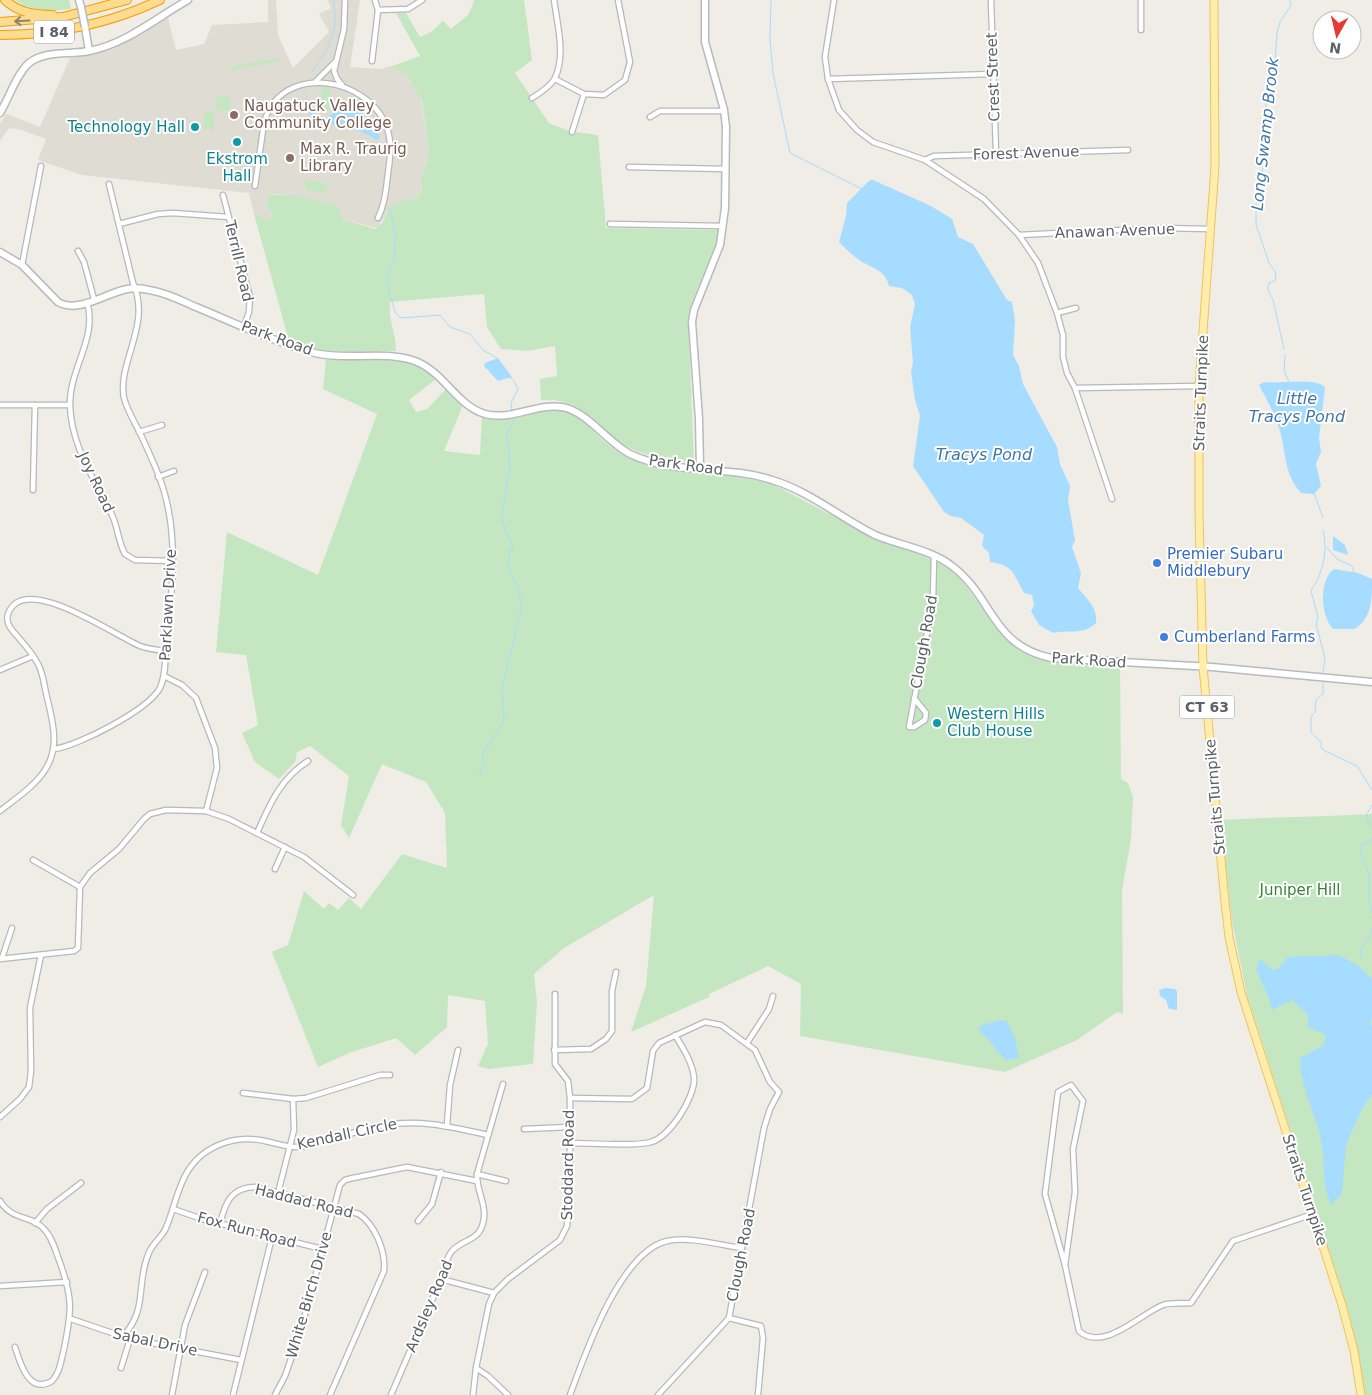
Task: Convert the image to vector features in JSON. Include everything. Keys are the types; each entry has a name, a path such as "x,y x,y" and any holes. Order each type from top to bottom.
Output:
{"highway":[{"path":"5,0 20,10 40,14 62,14 104,8"},
{"name":"I 84","path":"0,22 56,18 104,8 127,0"},
{"name":"I 84","path":"0,34 36,34 78,28 123,16 160,0"}],"main road":[{"path":"79,0 89,51"},
{"path":"0,113 21,74 31,62 51,54 89,51 123,39 188,0"},
{"path":"700,468 699,419 692,322 694,310 720,245 726,169 724,111 705,42 705,0"},
{"name":"Straits Turnpike","path":"1214,0 1215,168 1199,386 1203,667 1229,937 1241,992 1347,1323 1357,1365 1361,1395"},
{"name":"Park Road","path":"0,252 22,265 60,304 72,306 135,288 159,292 285,343 318,354 340,357 385,356 411,360 431,370 464,403 485,414 508,415 553,407 566,408 580,413 613,443 634,455 659,463 750,474 774,480 876,535 934,555 956,569 969,583 1008,638 1028,651 1051,658 1203,667 1372,682"}],"street":[{"path":"343,86 337,79 335,62 344,29 345,0"},
{"path":"372,61 378,10 375,0"},
{"path":"378,10 408,9 422,0"},
{"path":"532,98 555,79 560,54 554,0"},
{"path":"555,79 584,94 604,95 624,80 630,62 618,0"},
{"path":"834,0 826,57 828,79 839,110 857,130 873,142 925,160 984,199 1019,235 1038,262 1063,334 1063,357 1067,373 1075,388 1112,498"},
{"name":"Crest Street","path":"991,0 996,154"},
{"path":"1141,0 1141,30"},
{"path":"315,82 335,62"},
{"path":"828,79 993,74"},
{"path":"255,186 266,113 276,100 287,91 315,82 343,86 357,92 372,103 379,112 388,133 390,155 384,204 378,218"},
{"path":"572,132 584,94"},
{"path":"650,117 660,111 724,111"},
{"name":"Forest Avenue","path":"925,160 934,156 1128,150"},
{"path":"22,265 42,166"},
{"path":"629,167 726,169"},
{"name":"Parklawn Drive","path":"54,749 75,744 141,708 159,690 164,676 172,560 167,503 158,477 128,410 123,387 137,332 138,292 135,288 109,184"},
{"name":"Terrill Road","path":"223,195 250,297 249,312 244,326"},
{"path":"119,224 158,214 173,213 228,217"},
{"path":"610,224 723,226"},
{"name":"Anawan Avenue","path":"1019,235 1161,228 1210,229"},
{"name":"Joy Road","path":"78,250 90,301 91,323 77,370 70,405 83,456 113,516 125,554 135,560 172,560"},
{"path":"1057,313 1076,308"},
{"path":"1075,388 1199,386"},
{"path":"0,405 70,405"},
{"path":"33,490 35,405"},
{"path":"139,432 162,425"},
{"path":"158,477 174,471"},
{"name":"Clough Road","path":"914,698 926,713 925,720 914,728 909,727 914,698 933,601 934,555"},
{"path":"0,811 40,776 54,749 54,728 41,672 33,656 9,627 8,620 12,607 21,601 32,599 57,603 140,646 166,651"},
{"path":"0,670 33,656"},
{"path":"164,676 182,685 196,698 215,748 217,768 206,811"},
{"path":"258,833 280,786 295,770 308,762"},
{"path":"12,928 1,959 41,955 78,948 80,887 90,873 119,849 140,822 150,814 166,810 206,811 229,819 317,865 353,895"},
{"path":"276,869 284,847"},
{"path":"33,860 80,887"},
{"path":"0,1117 20,1099 29,1087 31,1071 30,1008 41,955"},
{"path":"554,1050 591,1049 606,1040 612,1030 612,991 616,972"},
{"name":"Stoddard Road","path":"473,1395 476,1368 489,1304 494,1293 508,1279 560,1240 564,1234 569,1216 570,1098 568,1081 555,1064 555,994"},
{"path":"570,1098 632,1099 639,1096 647,1088 653,1051 660,1044 675,1035 705,1022 721,1025 747,1043 769,1009 773,996"},
{"path":"570,1143 651,1142 674,1127 693,1087 694,1079 688,1058 675,1035"},
{"name":"Clough Road","path":"658,1395 729,1318 764,1128 770,1109 779,1092 770,1082 759,1056 747,1043"},
{"path":"448,1125 450,1085 458,1050"},
{"path":"242,1093 294,1099 314,1096 380,1075 390,1076"},
{"name":"Ardsley Road","path":"391,1395 452,1251 474,1238 483,1225 484,1204 477,1181 477,1174 503,1084"},
{"path":"1065,1265 1075,1192 1073,1148 1084,1101 1071,1085 1058,1092 1045,1194 1065,1265 1079,1331 1085,1337 1094,1339 1123,1329 1164,1304 1191,1303 1233,1240 1313,1214"},
{"path":"278,1193 294,1130 294,1099"},
{"name":"Kendall Circle","path":"123,1336 135,1320 141,1302 148,1254 164,1230 184,1177 200,1156 210,1148 238,1140 252,1139 298,1147 396,1124 416,1122 448,1125 488,1135"},
{"path":"524,1129 569,1127"},
{"name":"White Birch Drive","path":"275,1395 285,1376 298,1341 340,1185 345,1180 406,1167 441,1172 477,1181"},
{"path":"418,1221 432,1204 441,1172"},
{"path":"477,1174 506,1181"},
{"path":"35,1223 46,1209 80,1183"},
{"name":"Haddad Road","path":"220,1224 230,1196 240,1190 256,1187 333,1207 366,1218 383,1249 385,1261 379,1284 330,1395"},
{"path":"0,1201 8,1211 16,1216 42,1227 50,1238 70,1292 71,1319 56,1377 47,1384 40,1385 29,1380 15,1347"},
{"name":"Fox Run Road","path":"173,1209 220,1224 322,1249"},
{"path":"233,1395 272,1237"},
{"path":"570,1395 593,1335 612,1295 645,1254 664,1242 676,1239 742,1248"},
{"path":"172,1395 185,1325 205,1272"},
{"path":"441,1279 494,1293"},
{"path":"0,1286 67,1282"},
{"path":"729,1318 752,1322 761,1326 763,1338 758,1395"},
{"name":"Sabal Drive","path":"71,1319 130,1339 241,1360"},
{"path":"121,1368 130,1339"},
{"path":"476,1368 488,1376 508,1395"}],"shaded area":[{"name":"Naugatuck Valley Community College","path":"268,0 276,0 278,35 293,68 329,32 319,14 331,8 327,0 360,0 350,67 380,69 392,66 407,75 421,98 429,152 420,183 422,191 416,199 395,204 376,228 342,219 336,205 282,194 273,194 268,199 267,205 272,217 270,220 266,220 254,214 249,193 82,175 38,160 46,139 21,130 9,128 0,141 0,124 6,114 40,127 70,58 93,55 114,49 168,18 176,50 204,44 212,25 268,22"}],"green space":[{"path":"15,0 69,0 71,9 35,9"},
{"path":"473,0 524,0 532,60 515,73 549,123 569,131 598,135 606,228 720,230 688,318 694,462 662,458 630,448 618,441 580,409 556,400 541,400 540,379 557,376 555,346 527,351 501,349 487,327 484,294 390,302 390,315 396,351 328,351 302,346 289,341 254,214 270,220 272,216 267,205 268,197 281,194 290,195 336,205 340,209 342,219 375,229 382,223 391,206 409,199 416,199 422,191 420,183 429,152 422,100 407,75 394,69 392,66 420,56 396,13 406,13 420,37 432,31 443,21 451,29 468,15 474,2"},
{"path":"278,58 279,65 276,62 235,69 235,72 232,72 232,66"},
{"path":"322,86 330,86 330,107 327,112 322,111 320,106"},
{"path":"217,96 230,96 231,111 224,111 222,106 221,111 215,110"},
{"path":"207,111 214,113 214,130 204,129 204,113"},
{"path":"305,180 330,184 323,193 306,190"},
{"path":"326,360 398,361 412,364 436,379 409,400 416,412 427,409 446,389 463,405 444,451 480,455 482,416 503,418 543,410 564,410 575,415 611,447 639,462 672,470 740,478 774,485 867,534 941,563 958,576 1004,636 1024,652 1050,660 1120,666 1121,779 1128,783 1133,797 1131,839 1122,890 1123,1014 1117,1012 1077,1040 1005,1072 800,1036 801,984 768,966 709,994 709,997 631,1032 646,986 654,895 564,948 534,974 537,1002 533,1064 489,1069 478,1066 488,1044 485,1001 448,995 447,1027 415,1055 396,1038 349,1053 318,1067 272,952 288,945 304,891 324,909 329,903 338,910 349,898 361,909 402,854 447,868 445,813 426,782 382,764 349,838 341,825 349,776 310,746 297,752 295,762 279,779 255,762 242,733 258,725 246,655 216,652 227,532 318,575 377,414 323,389"},
{"name":"Juniper Hill","path":"1372,814 1372,1395 1365,1395 1358,1352 1346,1304 1247,995 1232,921 1220,820"}],"water":[{"path":"346,102 359,109 375,127 380,138 377,140 369,135 323,121 307,112 310,109 319,117 329,117 340,104"},
{"name":"Tracys Pond","path":"870,180 931,206 952,219 958,237 973,244 1007,300 1012,302 1015,321 1013,355 1019,366 1023,384 1057,447 1060,464 1070,486 1068,500 1075,540 1072,547 1081,573 1078,588 1091,604 1095,613 1096,623 1091,627 1080,631 1053,633 1039,625 1031,611 1034,606 1032,595 1024,593 1015,576 1008,568 998,563 990,562 989,553 982,546 984,535 961,518 944,512 913,466 920,416 915,400 911,371 913,363 910,327 915,304 912,295 902,288 889,286 883,274 857,259 839,242 846,216 847,203"},
{"path":"498,358 512,377 498,381 484,366 485,363"},
{"name":"Little Tracys Pond","path":"1264,382 1313,382 1325,387 1319,438 1321,452 1316,464 1321,486 1314,494 1301,493 1292,480 1287,467 1278,425 1259,385"},
{"path":"1333,536 1345,545 1348,555 1333,550"},
{"path":"1334,569 1358,573 1372,579 1371,601 1368,614 1360,625 1354,629 1333,629 1326,616 1323,590 1325,582"},
{"path":"1338,955 1356,964 1372,979 1372,1018 1370,1022 1372,1027 1372,1095 1363,1107 1346,1145 1342,1194 1331,1205 1325,1183 1320,1134 1303,1080 1300,1058 1324,1045 1326,1035 1308,1027 1308,1015 1292,1000 1272,1010 1256,970 1260,959 1273,970 1278,969 1288,957"},
{"path":"1165,988 1177,991 1177,1010 1169,1009 1166,1000 1160,996 1159,990"},
{"path":"1001,1020 1007,1021 1015,1038 1019,1058 1007,1060 980,1033 979,1026"}],"waterway":[{"path":"312,72 332,38 335,21 333,0"},
{"path":"771,0 770,40 773,73 790,153 862,189"},
{"name":"Long Swamp Brook","path":"1284,349 1273,300 1268,290 1269,283 1275,281 1276,273 1269,263 1256,225 1256,206 1263,167 1261,156 1268,124 1265,109 1275,61 1277,33 1280,22 1291,5 1290,0"},
{"path":"306,93 309,110"},
{"path":"387,208 390,210 396,237 394,260 386,280 395,312 401,318 440,315 450,327 470,334 483,350 497,358"},
{"name":"Long Swamp Brook","path":"1285,355 1284,371 1290,384"},
{"path":"509,376 518,389 511,403 512,411"},
{"path":"479,776 484,762 483,753 504,721 502,689 522,605 518,589 508,565 509,554 513,547 504,527 502,514 510,465 507,435 514,420"},
{"name":"Long Swamp Brook","path":"1314,493 1323,518"},
{"name":"Long Swamp Brook","path":"1323,530 1325,550 1322,568 1311,591 1318,617 1316,624 1325,658 1323,672"},
{"path":"1327,548 1337,559 1352,566 1354,573"},
{"name":"Long Swamp Brook","path":"1323,683 1323,694 1316,700 1315,712 1311,717 1311,732 1321,742 1321,748 1325,751 1357,766 1372,790"},
{"name":"Long Swamp Brook","path":"1372,805 1366,818 1372,827"},
{"name":"Long Swamp Brook","path":"1372,838 1370,842 1363,844 1360,851 1369,875 1369,900 1372,913"},
{"name":"Long Swamp Brook","path":"1360,957 1372,928"}],"place":[{"name":"Naugatuck Valley Community College","path":"234,115"},
{"name":"Technology Hall","path":"195,127"},
{"name":"Ekstrom Hall","path":"237,142"},
{"name":"Max R. Traurig Library","path":"290,158"},
{"name":"Premier Subaru Middlebury","path":"1157,563"},
{"name":"Cumberland Farms","path":"1164,637"},
{"name":"Western Hills Club House","path":"937,723"}]}
